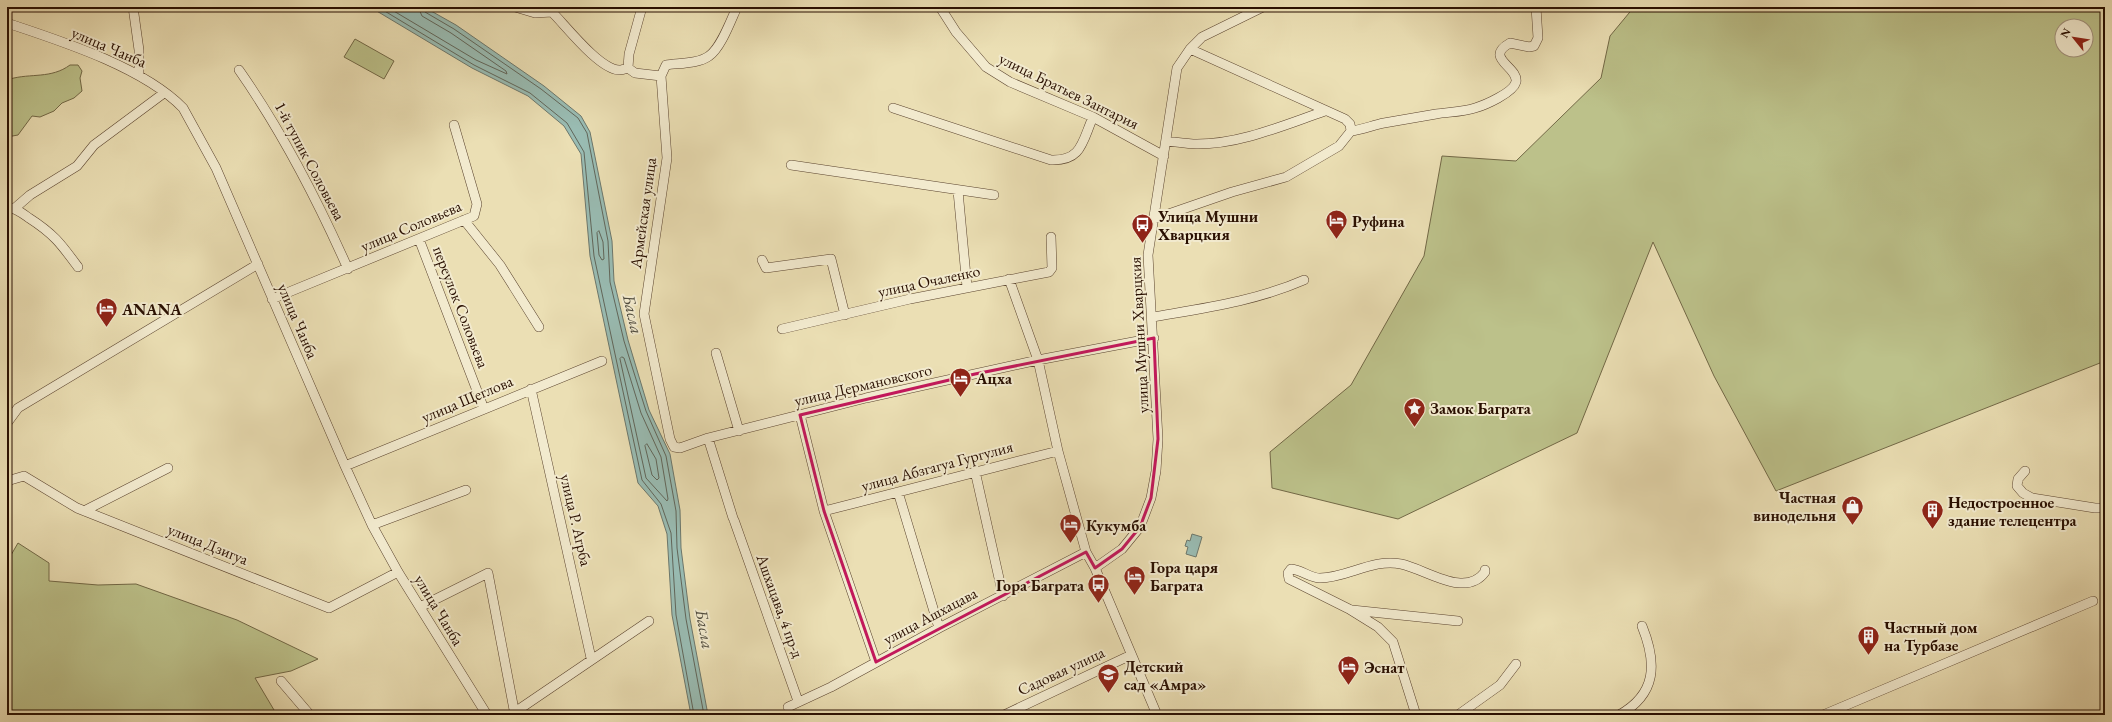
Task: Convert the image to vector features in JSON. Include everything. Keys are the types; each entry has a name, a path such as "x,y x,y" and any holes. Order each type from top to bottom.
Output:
{"street":[{"path":"133,7 139,50 138,74"},
{"path":"515,7 535,13 551,10 599,60 611,68 619,70 628,68 636,73 661,76 666,65 696,61 709,57 716,48 737,7"},
{"path":"628,68 629,54 642,7"},
{"name":"улица Братьев Зантария","path":"940,7 956,32 986,67 1010,82 1093,117 1164,156"},
{"name":"улица Мушни Хварцкия","path":"1095,568 1122,549 1140,527 1151,498 1156,471 1158,439 1153,317 1148,254 1177,68 1190,49 1202,37 1263,7"},
{"path":"1154,219 1232,192 1286,177 1338,146 1351,132 1382,123 1474,108 1492,102 1512,88 1516,82 1515,77 1501,58 1500,53 1503,47 1510,43 1529,47 1534,46 1538,38 1536,7"},
{"name":"улица Чанба","path":"7,23 50,38 138,74 176,100 187,115 216,168 344,466 372,525 398,572 488,715"},
{"path":"1190,49 1345,119 1350,124 1351,132"},
{"name":"1-й тупик Соловьева","path":"240,70 270,114 302,171 348,269"},
{"name":"Армейская улица","path":"661,76 667,158 644,314 670,439 674,447"},
{"path":"78,268 56,237 11,208 30,194 76,166 94,145 164,93"},
{"path":"893,108 1051,160 1063,160 1072,157 1078,151 1093,117"},
{"path":"1166,141 1197,144 1229,141 1257,134 1325,111"},
{"name":"улица Соловьева","path":"272,299 474,216 477,204 454,125"},
{"path":"792,165 958,191 994,195"},
{"path":"958,191 967,287"},
{"path":"464,220 500,265 539,327"},
{"name":"улица Очаленко","path":"782,329 967,287 1049,272 1052,268 1051,237"},
{"name":"переулок Соловьева","path":"419,239 484,408"},
{"path":"762,260 766,268 831,259 845,315"},
{"path":"7,423 18,408 258,264"},
{"path":"1009,279 1038,360 1058,450 1086,552 1095,568 1157,715"},
{"path":"1153,317 1234,302 1280,290 1304,280"},
{"name":"улица Дермановского","path":"674,447 680,448 708,438 866,398 1038,360 1154,338"},
{"path":"716,354 739,431"},
{"name":"улица Щеглова","path":"344,466 602,361"},
{"name":"улица Р. Агрба","path":"531,389 591,658"},
{"path":"800,415 824,510 876,662"},
{"name":"Ашхацава, 4 пр-д","path":"708,438 734,519 798,701"},
{"name":"улица Абзгагуа Гургулия","path":"824,510 1058,450"},
{"path":"84,511 168,468"},
{"path":"975,471 1003,596"},
{"path":"2025,471 2018,479 2017,486 2023,493 2032,498 2095,508 2105,508"},
{"name":"улица Дзигуа","path":"7,481 24,476 84,511 329,608 398,572"},
{"path":"372,525 466,490"},
{"path":"898,492 939,628"},
{"name":"улица Ашхацава","path":"788,707 798,701 831,687 939,628 1086,552"},
{"path":"1416,715 1393,642 1378,627 1349,609 1288,579 1288,573 1291,569 1298,570 1319,578 1381,564 1399,564 1420,569 1454,583 1468,583 1479,580 1485,572 1484,570"},
{"path":"420,607 488,573 515,713 591,658 649,620"},
{"path":"1823,715 2092,601"},
{"path":"1349,609 1458,622"},
{"path":"1619,715 1635,703 1647,688 1652,675 1649,643 1642,626"},
{"name":"Садовая улица","path":"1004,715 1131,655"},
{"path":"1458,715 1500,685 1516,664"},
{"path":"281,681 310,715"}],"highlighted area":[{"path":"1154,338 1158,439 1151,498 1140,527 1122,549 1095,568 1086,552 876,662 824,511 800,415 975,374"}],"green space":[{"path":"1634,7 2105,7 2105,361 1776,491 1714,376 1653,242 1577,433 1398,519 1272,488 1270,452 1351,385 1424,256 1442,156 1516,161 1601,78 1610,36"},
{"path":"355,39 394,61 384,79 344,57"},
{"path":"70,65 78,65 82,71 80,78 82,91 74,98 62,103 54,111 40,117 32,116 18,135 7,137 7,84 10,79 48,74"},
{"path":"18,543 49,563 49,581 98,585 136,584 237,620 318,659 291,671 255,678 277,715 7,715 7,562"}],"water":[{"path":"370,7 424,7 456,25 544,86 581,116 590,132 612,241 614,281 628,340 649,410 670,454 680,510 681,548 690,619 708,715 691,715 672,615 667,534 658,506 638,483 590,256 581,154 564,126 528,96 472,68"},
{"path":"1192,534 1202,537 1196,557 1186,554 1188,547 1185,546 1187,540 1190,541"}],"place":[{"name":"Руфина","path":"1337,240"},
{"name":"Улица Мушни Хварцкия","path":"1143,244"},
{"name":"ANANA","path":"106,328"},
{"name":"Ацха","path":"961,398"},
{"name":"Замок Баграта","path":"1414,428"},
{"name":"Частная винодельня","path":"1852,526"},
{"name":"Недостроенное здание телецентра","path":"1933,530"},
{"name":"Кукумба","path":"1070,544"},
{"name":"Гора царя Баграта","path":"1134,596"},
{"name":"Гора Баграта","path":"1099,604"},
{"name":"Частный дом на Турбазе","path":"1868,656"},
{"name":"Эснат","path":"1349,686"},
{"name":"Детский сад «Амра»","path":"1108,694"}],"water label":[{"name":"Басла","path":"633,314"},
{"name":"Басла","path":"705,629"}]}
